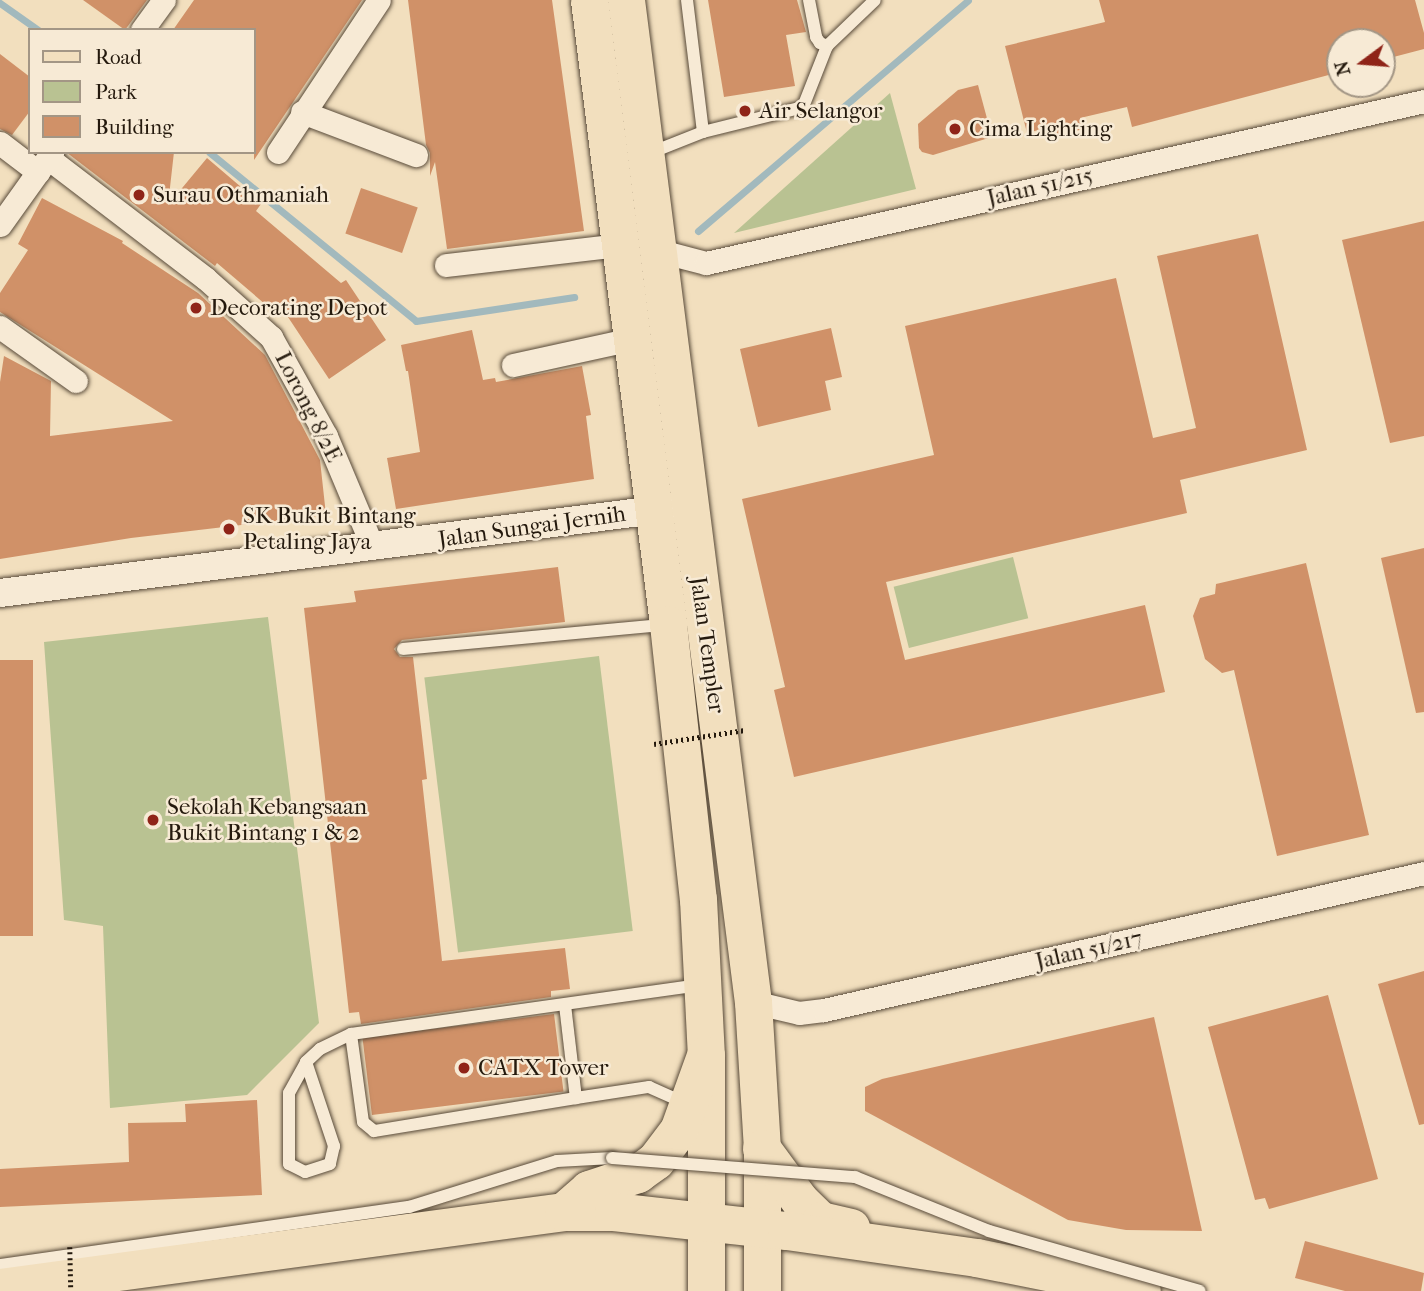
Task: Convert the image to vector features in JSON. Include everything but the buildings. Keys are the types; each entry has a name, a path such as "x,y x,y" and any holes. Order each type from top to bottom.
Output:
{"highway":[{"path":"564,1212 589,1190 638,1174 656,1161 679,1131 706,1056"},
{"path":"762,1149 801,1202 821,1221 977,1258 1142,1291"},
{"path":"0,1289 564,1212 614,1212 706,1221 977,1258"}],"main road":[{"name":"Jalan Templer","path":"589,0 632,339 671,508 753,1002 762,1149 762,1291"},
{"name":"Jalan Templer","path":"625,0 656,250 671,508 668,624 704,985 706,1291"}],"street":[{"path":"143,28 164,0"},
{"path":"278,152 379,0"},
{"name":"Jalan 51/215","path":"656,250 706,263 1424,100"},
{"path":"302,113 416,155"},
{"name":"Lorong 8/2E","path":"0,144 46,161 205,278 271,337 326,436 373,548"},
{"path":"0,225 46,161"},
{"path":"446,265 620,245"},
{"path":"0,327 76,381"},
{"path":"513,365 632,339"},
{"name":"Jalan Sungai Jernih","path":"0,593 373,548 671,508"},
{"name":"Jalan 51/217","path":"753,1002 799,1013 824,1010 1424,873"}],"lane":[{"path":"687,0 703,132"},
{"path":"809,0 816,37 820,43 827,46"},
{"path":"644,155 703,132 803,107 827,46 875,0"},
{"path":"403,649 668,624"},
{"path":"306,1062 334,1146 330,1164 305,1172 289,1164 289,1093 306,1062 320,1049 351,1034 704,985"},
{"path":"565,1004 576,1098"},
{"path":"351,1034 363,1122 374,1131 649,1087 689,1105"},
{"path":"0,1265 409,1207 557,1161 612,1158 855,1177 989,1231 1200,1291"}],"path":[{"path":"654,744 745,730"},
{"path":"70,1247 71,1291"}],"green space":[{"path":"890,93 916,189 734,233"},
{"path":"1013,557 1028,618 909,648 894,587"},
{"path":"268,617 319,1023 247,1095 110,1108 103,926 64,920 44,642"},
{"path":"599,656 633,931 458,952 424,677"}],"waterway":[{"path":"698,231 968,0"},
{"path":"0,3 35,28"},
{"path":"211,154 416,321 574,297"}],"place":[{"name":"Air Selangor","path":"745,111"},
{"name":"Cima Lighting","path":"955,129"},
{"name":"Surau Othmaniah","path":"139,195"},
{"name":"Decorating Depot","path":"196,308"},
{"name":"SK Bukit Bintang Petaling Jaya","path":"229,529"},
{"name":"Sekolah Kebangsaan Bukit Bintang 1 & 2","path":"153,820"},
{"name":"CATX Tower","path":"464,1068"}]}
